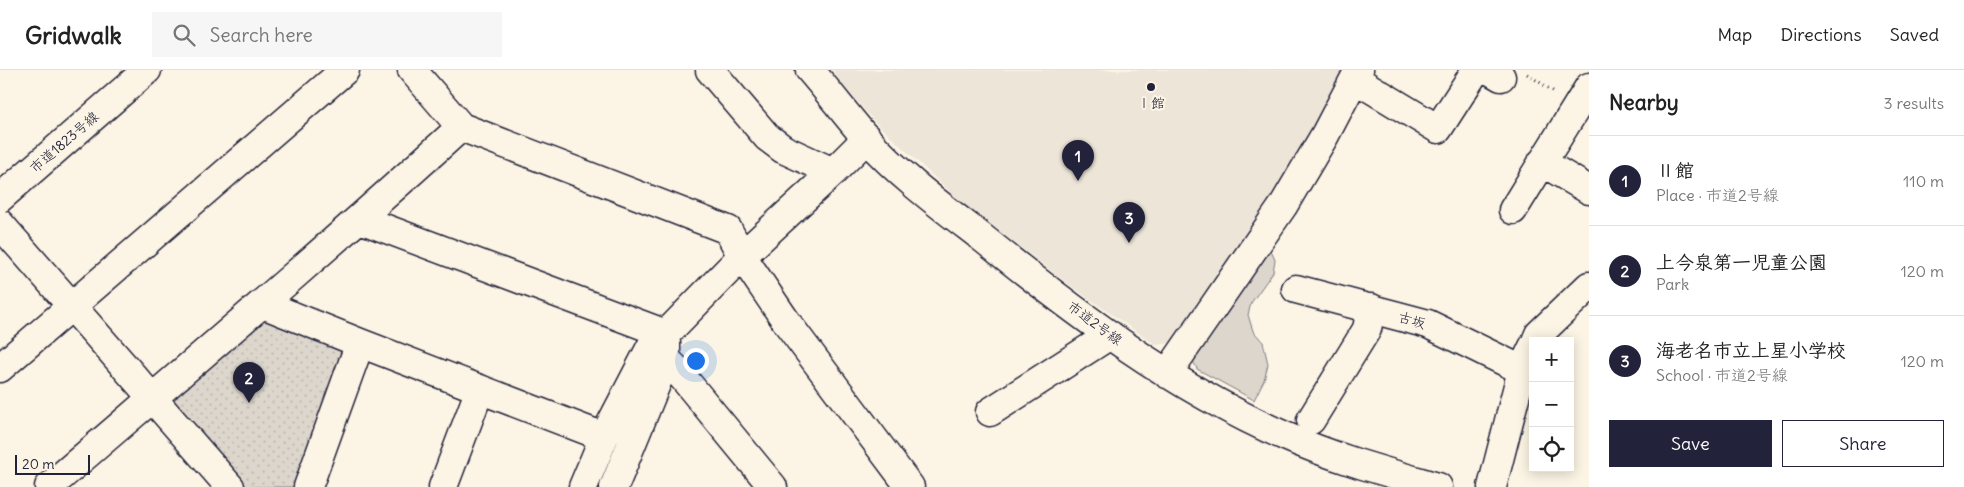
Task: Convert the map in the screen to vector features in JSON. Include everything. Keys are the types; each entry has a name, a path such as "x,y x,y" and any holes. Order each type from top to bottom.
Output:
{"street":[{"path":"0,368 345,70"},
{"path":"412,70 461,127 728,230 742,256 788,324 910,487"},
{"path":"710,70 767,137 783,149 833,172"},
{"name":"市道2号線","path":"810,70 866,138 890,162 1024,272 1167,374 1237,413 1290,439 1365,467 1438,487"},
{"path":"1167,374 1283,206 1357,74 1438,129 1497,72"},
{"name":"市道1823号線","path":"0,198 130,75"},
{"path":"1513,210 1583,97"},
{"path":"62,483 152,398 360,219 461,127"},
{"path":"614,487 666,347 742,256 833,172 866,138"},
{"path":"1542,162 1589,190"},
{"path":"360,219 666,347"},
{"path":"0,224 230,487"},
{"path":"1538,337 1589,286"},
{"name":"古坂","path":"1296,289 1428,324 1527,358"},
{"path":"263,304 604,437"},
{"path":"1311,420 1367,329 1371,308"},
{"path":"990,412 1110,335"},
{"path":"583,487 604,437 654,341 666,347 676,369 773,487"},
{"path":"308,487 360,343"},
{"path":"1492,487 1527,358"},
{"path":"443,487 480,389"}],"path":[{"path":"1497,72 1583,97"}],"shaded area":[{"path":"833,70 1343,70 1284,185 1170,343 1156,345 1071,286 960,201 875,122 843,85"},
{"path":"1269,246 1275,260 1273,272 1251,303 1248,315 1253,331 1263,342 1268,364 1264,380 1254,400 1197,369 1190,355"},
{"path":"262,316 343,349 298,487 241,487 169,398"}],"place":[{"name":"Ⅰ館","path":"1151,87"},
{"name":"Ⅱ館","path":"1078,181"},
{"name":"海老名市立上星小学校","path":"1129,243"},
{"name":"上今泉第一児童公園","path":"249,403"}]}
